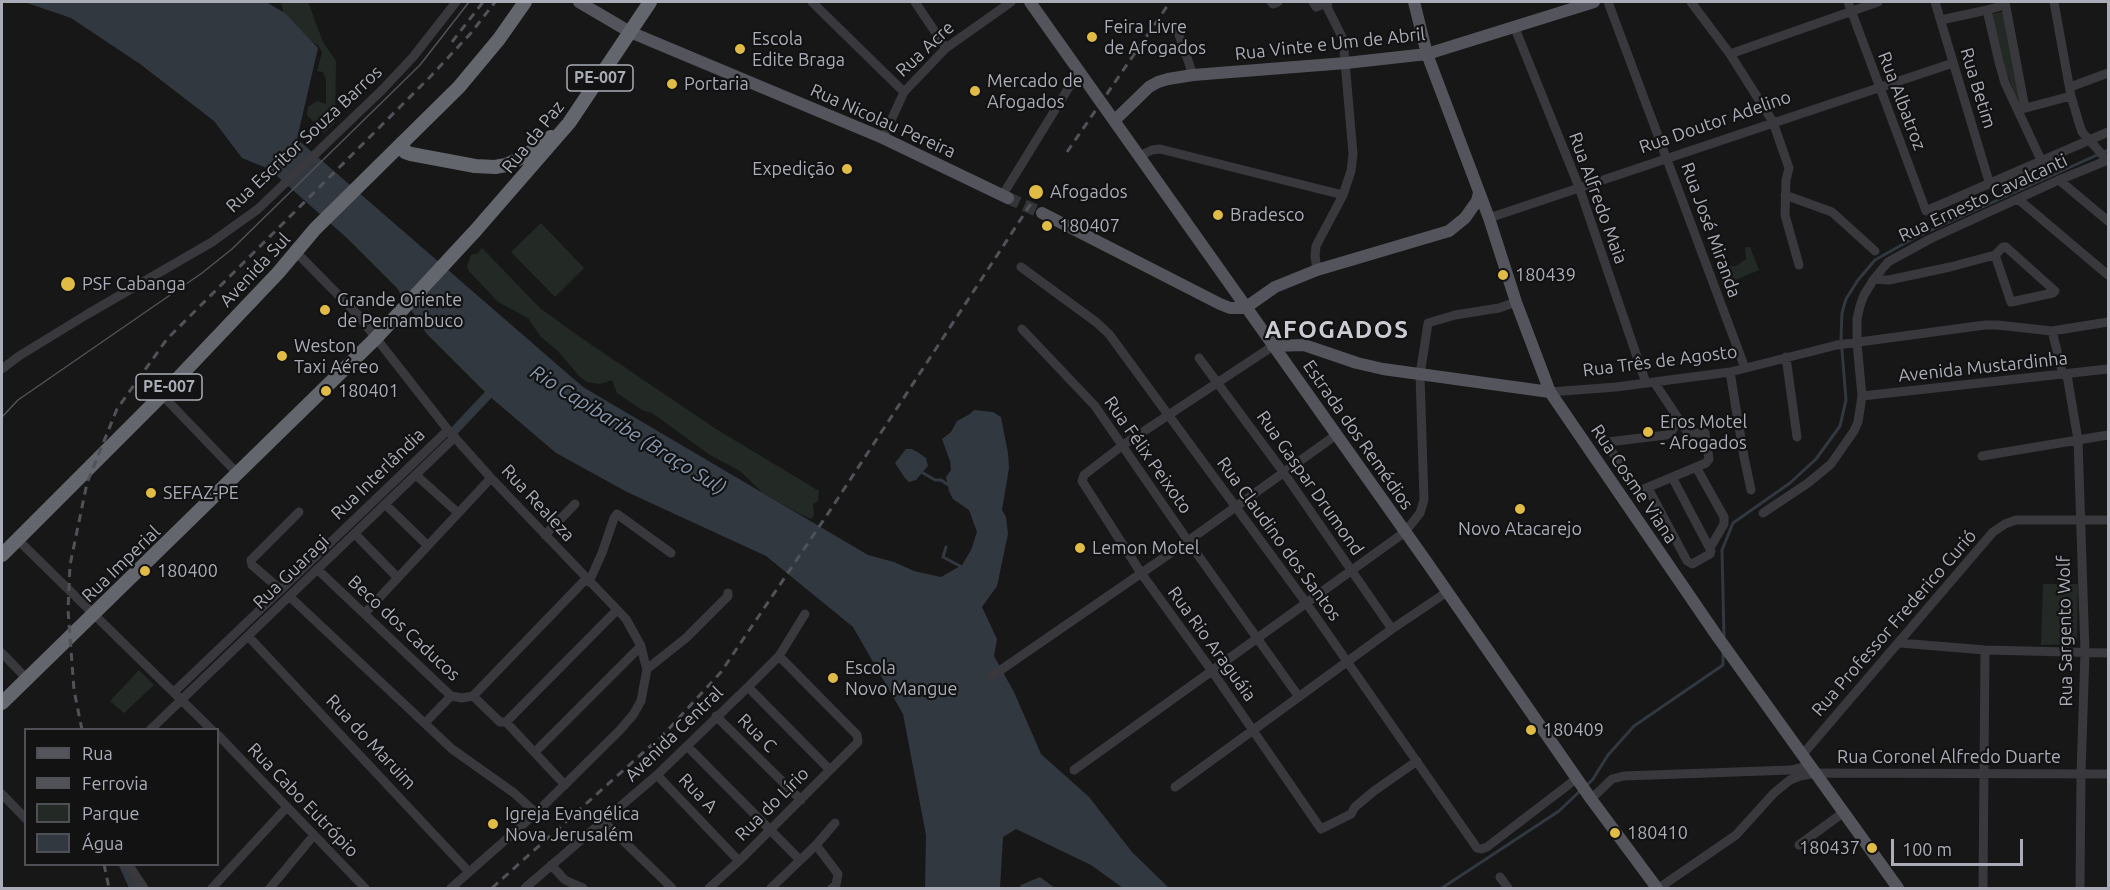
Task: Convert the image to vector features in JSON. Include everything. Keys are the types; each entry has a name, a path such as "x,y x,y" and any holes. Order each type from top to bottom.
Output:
{"highway":[{"name":"Avenida Sul","path":"2,555 162,395 315,230 459,87 499,39 525,2"},
{"name":"Rua da Paz","path":"392,322 569,123 650,2"},
{"path":"402,143 405,152 411,154 475,166 495,167 507,165 525,156 569,123"},
{"name":"Rua Imperial","path":"2,703 392,322"}],"main road":[{"name":"Rua Nicolau Pereira","path":"579,2 630,33 883,138 1005,197"},
{"name":"Estrada dos Remédios","path":"1030,2 1589,796 1658,888"},
{"name":"Rua Cosme Viana","path":"1414,2 1427,54 1489,218 1516,302 1550,392 1728,652 1898,888"},
{"name":"Rua Vinte e Um de Abril","path":"1115,120 1149,87 1158,82 1193,75 1427,54 1594,2"},
{"path":"1042,213 1220,304 1230,308 1245,308 1275,287 1317,270 1449,231 1465,218 1477,201 1479,193"},
{"name":"Rua Três de Agosto","path":"1273,346 1304,345 1357,363 1420,375 1550,392"}],"street":[{"name":"Rua Escritor Souza Barros","path":"2,369 81,318 212,242 258,209 382,90 413,57 456,2"},
{"path":"812,2 904,92"},
{"path":"915,2 946,48"},
{"name":"Rua Acre","path":"883,138 904,92 946,48 1011,2"},
{"path":"1271,2 1273,4 1278,2"},
{"path":"1314,2 1316,8 1328,2"},
{"path":"1317,270 1314,256 1316,246 1343,195 1351,171 1353,153 1343,39 1327,8 1328,2"},
{"name":"Rua José Miranda","path":"1608,2 1745,368"},
{"path":"1691,2 1731,54 1773,122 1789,168 1785,195 1787,224 1799,265"},
{"name":"Rua Albatroz","path":"1848,2 1926,212"},
{"path":"1731,54 1878,2"},
{"name":"Rua Betim","path":"1935,2 1990,185"},
{"path":"2054,2 2070,91 2079,123 2090,142 2107,159"},
{"path":"1941,20 2005,3 2021,109"},
{"path":"1987,9 2001,74 2021,109 2042,162"},
{"path":"1176,26 1193,75"},
{"name":"Rua Alfredo Maia","path":"1514,26 1579,188 1650,382 1678,418"},
{"name":"Rua Doutor Adelino","path":"1489,218 1953,63"},
{"path":"1005,197 1079,71"},
{"path":"2021,109 2070,91 2109,73"},
{"name":"Rua Ernesto Cavalcanti","path":"1926,212 2109,132"},
{"path":"1139,156 1160,149 1343,195"},
{"name":"Rua Ernesto Cavalcanti","path":"1763,513 1808,483 1831,464 1854,431 1858,422 1862,396 1855,344 1857,319 1864,295 1888,262 2107,159"},
{"path":"2060,180 2109,221"},
{"path":"1785,195 1832,212 1875,250"},
{"path":"2018,199 2109,275"},
{"path":"1874,279 1894,279 1995,255 2003,248 2010,249 2052,286 2054,292 2011,302 1995,255"},
{"name":"Rua Realeza","path":"296,252 358,315 452,434 491,478 626,619 640,646 647,669 641,700 633,715 565,784"},
{"name":"Rua Claudino dos Santos","path":"1021,267 1096,322 1108,334 1307,604 1477,848 1487,846 1577,779"},
{"path":"1074,771 1405,532 1420,513 1424,500 1420,375 1428,322 1499,308 1516,302"},
{"name":"Rua Três de Agosto","path":"1550,392 1730,372 1836,345 1997,325 2052,331 2109,322"},
{"name":"Rua Félix Peixoto","path":"1022,329 1095,406 1299,697"},
{"name":"Rua Sargento Wolf","path":"2052,331 2065,375 2078,440 2085,653 2080,774 2080,888"},
{"path":"1123,446 1273,346"},
{"path":"1786,357 1797,437"},
{"name":"Rua Gaspar Drumond","path":"1199,358 1284,473 1392,629"},
{"name":"Avenida Mustardinha","path":"1862,396 2109,369"},
{"path":"1730,372 1751,490"},
{"path":"162,395 238,474"},
{"path":"1678,418 1688,433 1706,435 1709,459 1707,463 1639,491 1607,444 1612,440 1666,435 1672,431 1678,418"},
{"name":"Rua Guaragi","path":"151,728 248,636 285,593 317,569 416,475 452,434"},
{"name":"Rua Interlândia","path":"174,692 285,593 452,434"},
{"path":"992,676 1188,541 1336,435"},
{"path":"1982,456 2109,435"},
{"name":"Rua Rio Araguáia","path":"1123,446 1084,475 1083,485 1141,573 1322,829 1351,814 1355,807 1374,791 1418,761"},
{"path":"1696,467 1724,518 1724,524 1710,548"},
{"path":"416,475 458,512"},
{"path":"1648,488 1687,561 1692,564 1710,554 1710,548 1671,477"},
{"path":"365,613 491,478"},
{"path":"385,504 427,545"},
{"path":"545,535 575,504"},
{"path":"299,512 251,560 252,565 452,749 514,793 536,813"},
{"path":"617,610 506,722 500,722 473,696 588,580 602,554 617,514 671,553"},
{"name":"Rua Professor Frederico Curió","path":"1803,754 1994,532 2016,520 2079,521"},
{"path":"2079,521 2109,520"},
{"path":"354,534 397,577"},
{"path":"17,539 211,728"},
{"name":"Beco dos Caducos","path":"317,569 451,696 462,698 473,696"},
{"path":"1174,787 1392,629 1447,592"},
{"path":"647,669 686,638 728,596 728,593"},
{"name":"Avenida Central","path":"525,888 657,775 748,687 779,656 805,614"},
{"name":"Rua do Maruim","path":"248,636 469,872"},
{"path":"1900,643 1985,650 2109,653"},
{"path":"535,752 640,646"},
{"path":"1983,888 1985,650"},
{"path":"2,653 27,679"},
{"name":"Rua do Lírio","path":"709,888 771,830 858,742 857,735 779,656"},
{"path":"748,687 830,770"},
{"path":"425,723 451,696"},
{"name":"Rua C","path":"716,716 801,800"},
{"path":"451,888 536,813 565,784 506,722"},
{"name":"Rua Cabo Eutrópio","path":"219,736 365,888"},
{"path":"687,746 800,860"},
{"name":"Rua Coronel Alfredo Duarte","path":"1589,796 1612,779 1624,776 1800,776 1813,769 2109,774"},
{"name":"Rua A","path":"657,775 739,861"},
{"path":"1658,888 1736,835 1790,775"},
{"path":"2,794 24,817"},
{"path":"212,888 287,807"},
{"path":"1799,845 1844,812"},
{"path":"604,822 672,888"},
{"path":"771,888 816,845 835,823"},
{"path":"270,888 314,835"},
{"path":"816,845 838,874 836,885 832,888"},
{"path":"551,865 565,880 583,888"},
{"path":"129,866 144,888"},
{"path":"1500,877 1508,888"}],"green space":[{"path":"281,2 308,2 323,42 336,61 335,123 324,133 307,115 308,107 317,101 326,104 326,79 323,72 317,71 322,52 318,45 304,33 281,17 283,11"},
{"path":"2006,11 2022,112 2002,61 1992,14"},
{"path":"541,223 584,268 555,297 511,252"},
{"path":"1745,247 1750,247 1759,270 1728,283 1721,275 1726,266 1736,266 1746,259"},
{"path":"482,248 540,308 577,335 716,429 819,491 818,501 813,504 814,515 811,519 763,493 740,471 710,455 652,413 642,410 617,393 612,380 600,384 587,382 580,377 557,350 541,337 528,318 498,302 469,271 467,266 471,255 478,253"},
{"path":"2043,584 2078,584 2077,640 2074,644 2041,645"},
{"path":"139,670 154,685 124,713 110,701"}],"water":[{"name":"Rio Capibaribe (Braço Sul)","path":"24,2 266,2 285,13 318,48 297,139 583,387 868,555 894,562 914,571 941,577 962,565 971,550 977,532 969,510 953,499 949,491 946,477 951,470 950,461 942,439 951,432 957,421 974,410 993,412 1001,417 1009,468 1002,510 1006,517 1008,534 997,586 982,607 997,639 994,656 1014,692 1041,754 1089,797 1132,852 1169,888 1123,888 1091,865 1016,829 1003,837 1000,888 925,888 926,835 903,714 853,627 766,556 627,492 556,453 488,395 426,333 397,288 348,239 269,169 242,158 214,121 140,64 71,18"},
{"path":"906,449 912,449 926,458 928,466 916,480 909,482 895,463"},
{"path":"1040,877 1055,888 1019,888 1021,885"}],"waterway":[{"path":"1724,637 1722,550 1733,523 1790,483 1816,459 1840,426 1846,400 1841,338 1842,313 1846,299 1858,280 1875,260 1914,238 2108,150"},
{"path":"455,430 488,395"},
{"path":"923,473 950,486"},
{"path":"946,547 943,557 960,566 962,570"},
{"path":"1586,786 1608,755 1634,726 1723,665 1723,652"},
{"path":"1442,888 1559,811 1581,790"},
{"path":"124,866 134,888"}],"tunnel":[{"path":"1008,198 1042,213"}],"tram line":[{"path":"2,417 18,400 202,273 232,249 420,65 469,2"}],"railway":[{"path":"452,42 483,2"},
{"path":"82,728 74,690 68,610 70,565 87,483 117,409 167,339 430,77 471,33 495,2"},
{"path":"1067,152 1170,2"},
{"path":"492,888 665,733 721,672 1032,202"},
{"path":"104,866 109,888"}],"place":[{"name":"Feira Livre de Afogados","path":"1092,37"},
{"name":"Escola Edite Braga","path":"740,49"},
{"name":"Portaria","path":"672,84"},
{"name":"Mercado de Afogados","path":"975,91"},
{"name":"Expedição","path":"847,169"},
{"name":"Afogados","path":"1036,192"},
{"name":"Bradesco","path":"1218,215"},
{"name":"180407","path":"1047,226"},
{"name":"180439","path":"1503,275"},
{"name":"PSF Cabanga","path":"68,284"},
{"name":"Grande Oriente de Pernambuco","path":"325,310"},
{"name":"Weston Taxi Aéreo","path":"282,356"},
{"name":"180401","path":"326,391"},
{"name":"Eros Motel - Afogados","path":"1648,432"},
{"name":"SEFAZ-PE","path":"151,493"},
{"name":"Novo Atacarejo","path":"1520,509"},
{"name":"Lemon Motel","path":"1080,548"},
{"name":"180400","path":"145,571"},
{"name":"Escola Novo Mangue","path":"833,678"},
{"name":"180409","path":"1531,730"},
{"name":"Igreja Evangélica Nova Jerusalém","path":"493,824"},
{"name":"180410","path":"1615,833"},
{"name":"180437","path":"1872,848"}],"district":[{"name":"AFOGADOS","path":"1337,330"}]}
